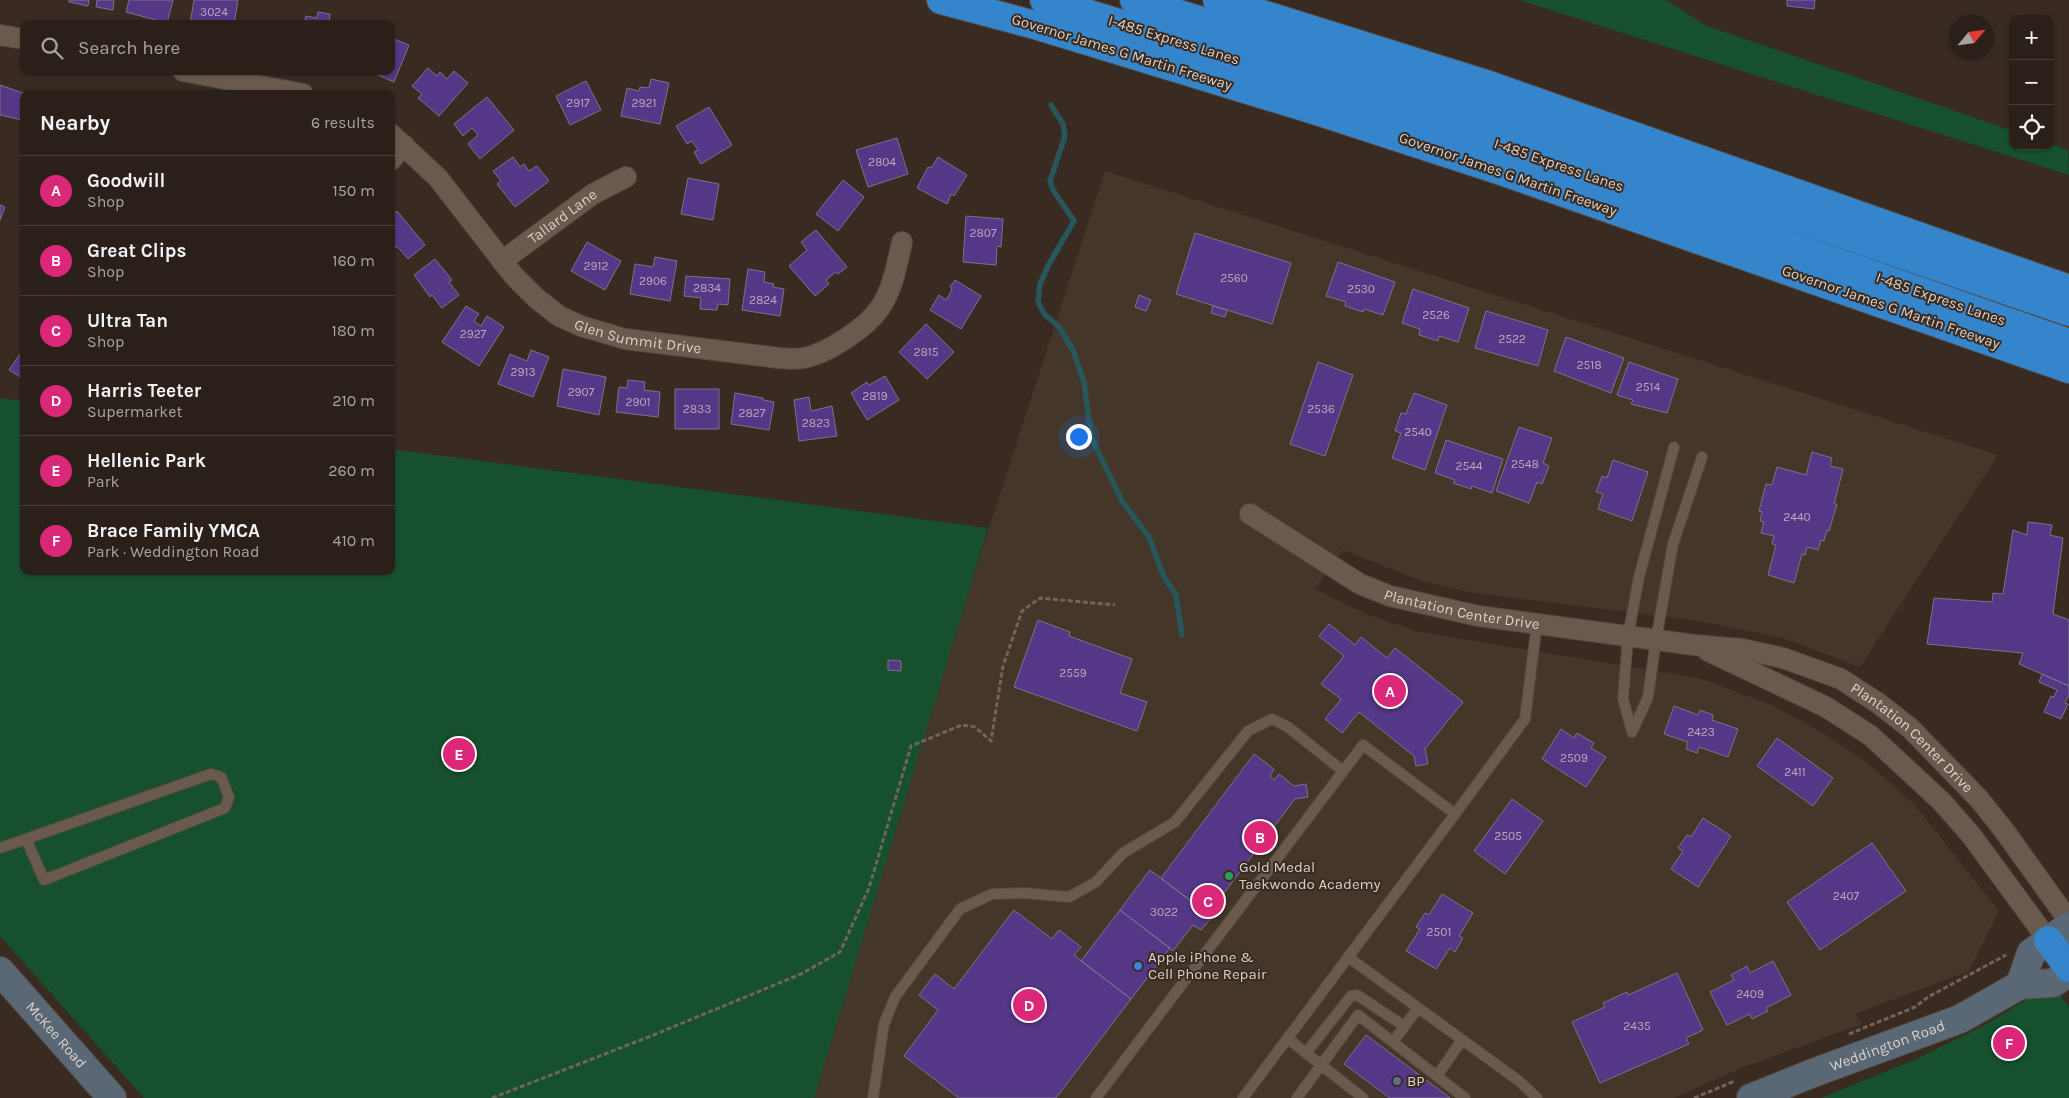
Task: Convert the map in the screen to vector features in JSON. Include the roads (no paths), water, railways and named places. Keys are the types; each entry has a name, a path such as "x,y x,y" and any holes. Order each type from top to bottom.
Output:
{"highway":[{"name":"Governor James G Martin Freeway","path":"941,0 1036,25 1270,96 1501,171 2069,369"},
{"name":"I-485 Express Lanes","path":"1044,0 1401,110 2069,343"},
{"name":"I-485 Express Lanes","path":"1134,0 1418,88 2069,312"},
{"path":"1217,0 1483,83 2069,289"},
{"path":"2058,933 2069,968"}],"main road":[{"path":"2020,985 2031,953 2058,933"},
{"name":"McKee Road","path":"0,971 112,1098"},
{"name":"Weddington Road","path":"1745,1089 1813,1073 1960,1019 2020,985 2053,984 2069,972"}],"street":[{"path":"0,35 20,38"},
{"path":"204,75 282,90"},
{"name":"Glen Summit Drive","path":"398,140 438,178 502,261 536,298 559,316 581,326 625,339 779,358 803,358 840,343 870,321 881,307 895,273 902,242"},
{"name":"Tallard Lane","path":"502,261 593,194 626,177"},
{"name":"Plantation Center Drive","path":"1250,514 1360,584 1390,596 1478,616 1694,645 1742,649 1783,658 1841,679 1878,703 1910,728 1978,799 2003,829 2069,921"},
{"name":"Plantation Center Drive","path":"1694,645 1826,707 1871,736 1942,802 1997,869 2058,933"}],"lane":[{"path":"1674,447 1638,577 1628,636 1623,699 1632,732 1648,697 1673,544 1702,457"},
{"path":"1242,1098 1525,719 1537,623"},
{"path":"873,1098 884,1024 895,997 960,910 992,894 1024,893 1069,897 1096,882 1123,853 1175,822 1248,731 1272,719 1288,727 1343,771"},
{"path":"1096,1098 1363,745 1455,814"},
{"path":"0,848 211,774 221,777 229,796 225,808 44,880 26,839"},
{"path":"1348,958 1519,1081 1538,1098"},
{"path":"1306,1053 1351,996 1357,995 1404,1026"},
{"path":"1393,1042 1418,1008"},
{"path":"1297,1098 1358,1015 1465,1098"},
{"path":"1288,1038 1364,1098"},
{"path":"1437,1076 1462,1040"}],"waterway":[{"path":"1051,105 1063,124 1065,136 1050,181 1053,190 1074,221 1049,264 1040,284 1038,302 1045,315 1059,327 1073,350 1084,382 1091,437 1122,501 1149,537 1164,577 1176,595 1182,635"}],"place":[{"name":"Goodwill","path":"1390,691"},
{"name":"Hellenic Park","path":"459,754"},
{"name":"Great Clips","path":"1260,837"},
{"name":"Gold Medal Taekwondo Academy","path":"1229,876"},
{"name":"Ultra Tan","path":"1208,901"},
{"name":"Apple iPhone & Cell Phone Repair","path":"1138,966"},
{"name":"Harris Teeter","path":"1029,1005"},
{"name":"Brace Family YMCA","path":"2009,1043"},
{"name":"BP","path":"1397,1081"}]}
